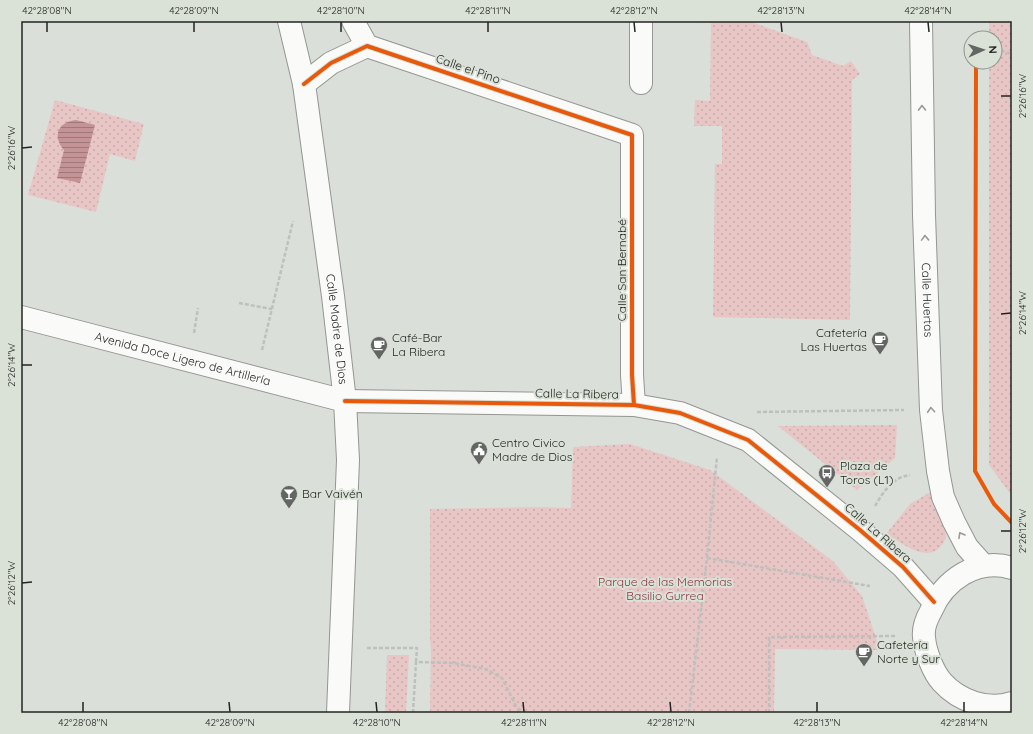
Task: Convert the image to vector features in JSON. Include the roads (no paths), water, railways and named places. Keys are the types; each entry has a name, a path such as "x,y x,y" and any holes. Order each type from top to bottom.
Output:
{"street":[{"name":"Calle Madre de Dios","path":"289,21 304,84 333,296 345,401 348,467 338,713"},
{"path":"304,84 332,63 366,46 353,21"},
{"path":"641,21 641,83"},
{"name":"Calle Huertas","path":"921,21 924,215 931,410 938,471 943,497 954,522 968,547 984,566"},
{"name":"Calle el Pino","path":"366,46 632,135"},
{"name":"Calle San Bernabé","path":"632,135 632,375 634,405"},
{"name":"Avenida Doce Ligero de Artillería","path":"21,317 345,401"},
{"name":"Calle La Ribera","path":"345,401 634,405 680,413 748,440 860,530 903,567 934,602"},
{"path":"1012,568 1005,566 984,566 966,572 949,583 934,602 927,618 924,636 930,662 942,682 961,704 1005,706 1012,704"}],"place":[{"name":"Cafetería Las Huertas","path":"880,355"},
{"name":"Café-Bar La Ribera","path":"379,360"},
{"name":"Centro Civico Madre de Dios","path":"479,465"},
{"name":"Plaza de Toros (L1)","path":"827,488"},
{"name":"Bar Vaivén","path":"289,509"},
{"name":"Cafetería Norte y Sur","path":"864,667"}],"park label":[{"name":"Parque de las Memorias Basilio Gurrea","path":"665,589"}]}
